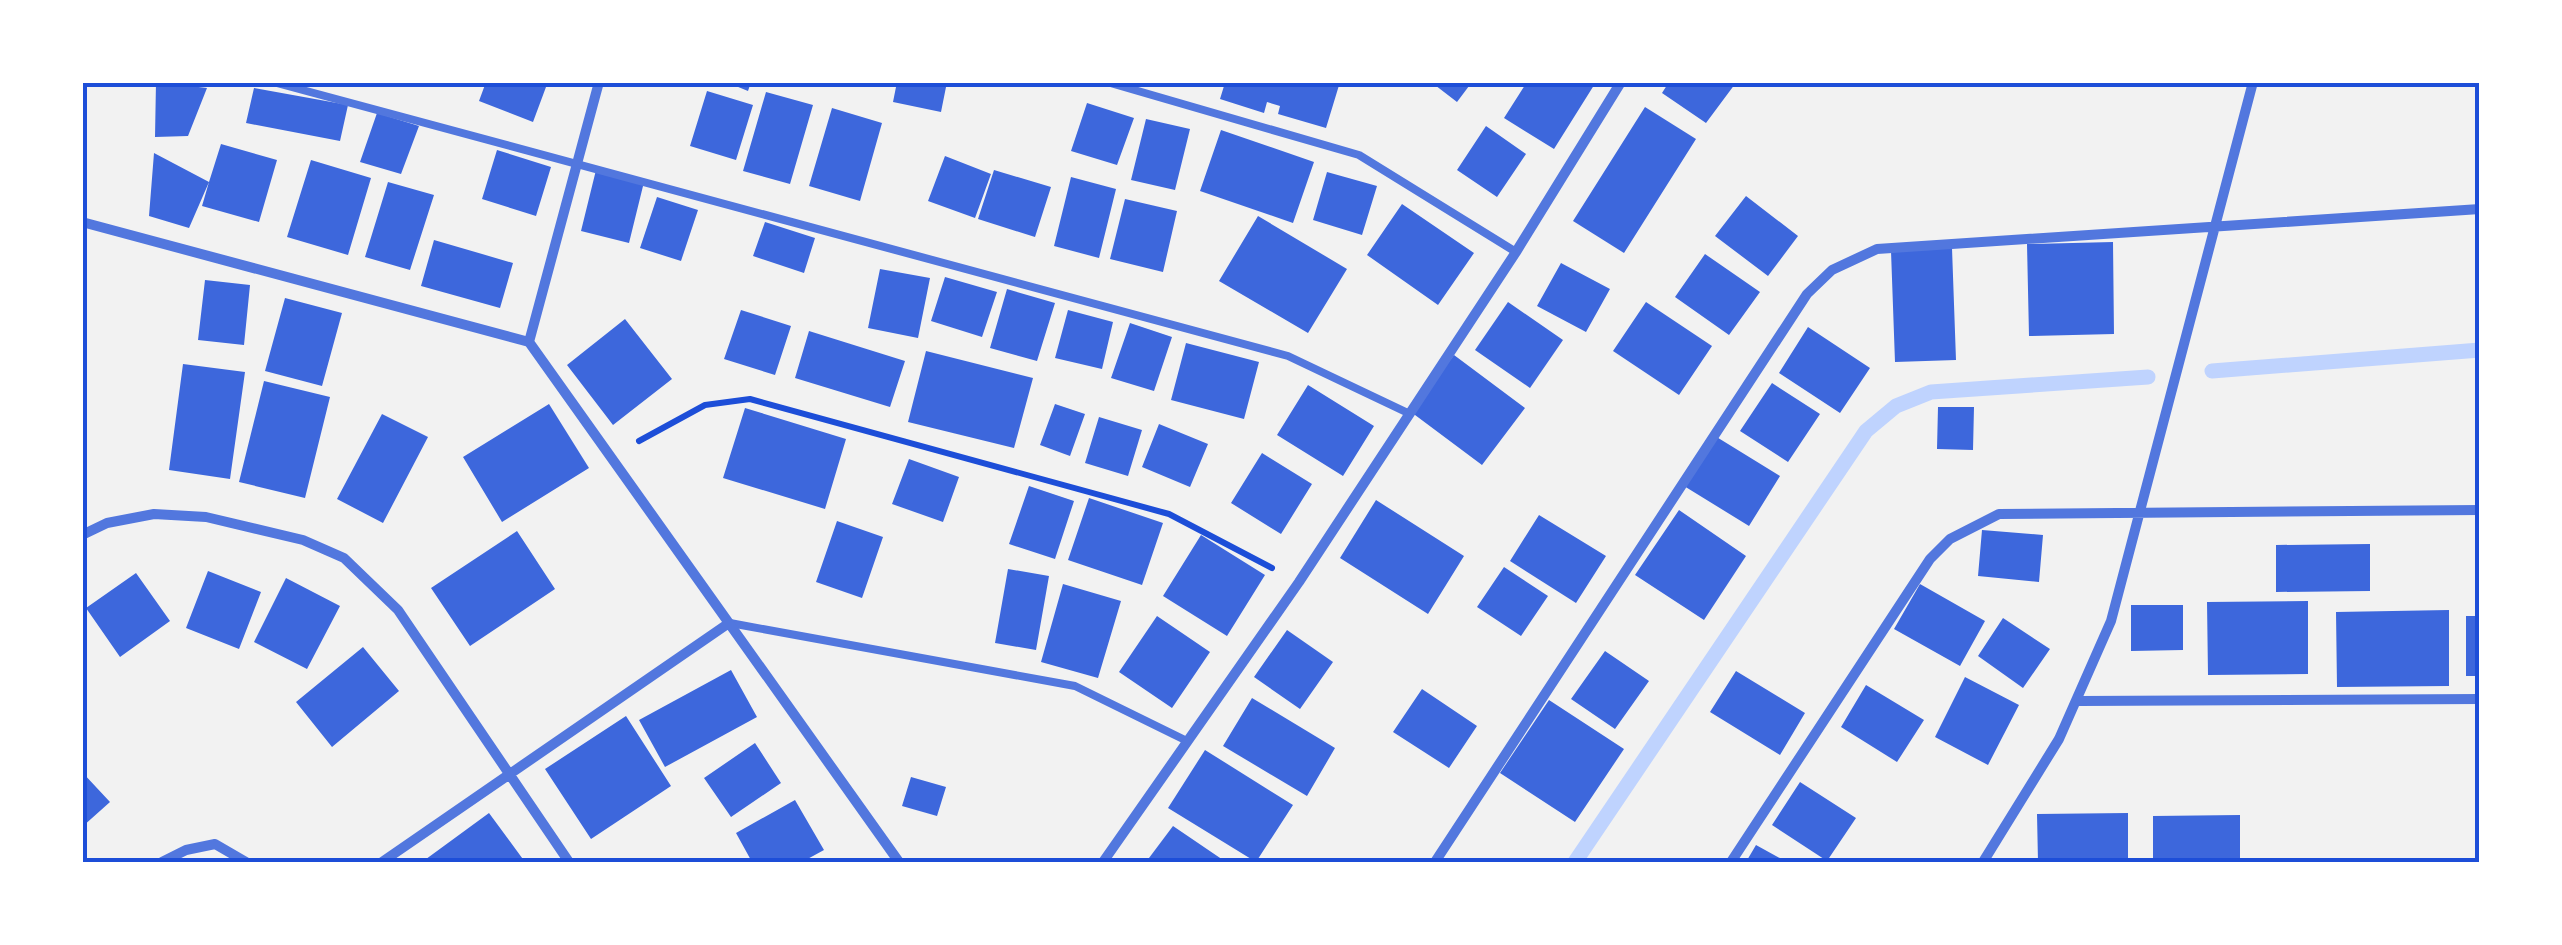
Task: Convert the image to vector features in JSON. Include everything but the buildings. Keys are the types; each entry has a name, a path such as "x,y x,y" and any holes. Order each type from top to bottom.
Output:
{"street":[{"path":"529,342 599,82"},
{"path":"1982,862 2080,700 2111,621 2253,82"},
{"path":"1103,862 1298,582 1516,252 1616,84"},
{"path":"1435,862 1806,294 1832,270 1876,249 2480,208"},
{"path":"82,222 529,342 898,862"},
{"path":"1731,862 1908,589 1950,540 1999,514 2480,510"},
{"path":"82,535 107,523 154,514 206,517 303,540 344,558 398,610 570,862"},
{"path":"382,862 730,623"},
{"path":"2080,700 2480,699"},
{"path":"162,862 186,850 215,844 246,862"}],"lane":[{"path":"272,82 1288,356 1408,413"},
{"path":"1108,82 1359,154 1516,252"},
{"path":"730,623 1075,686 1187,740"}],"path":[{"path":"612,458 705,405 750,399 1169,514 1298,582"}],"waterway":[{"path":"2212,371 2480,350"},
{"path":"1575,862 1866,431 1896,406 1931,392 2148,377"}]}
